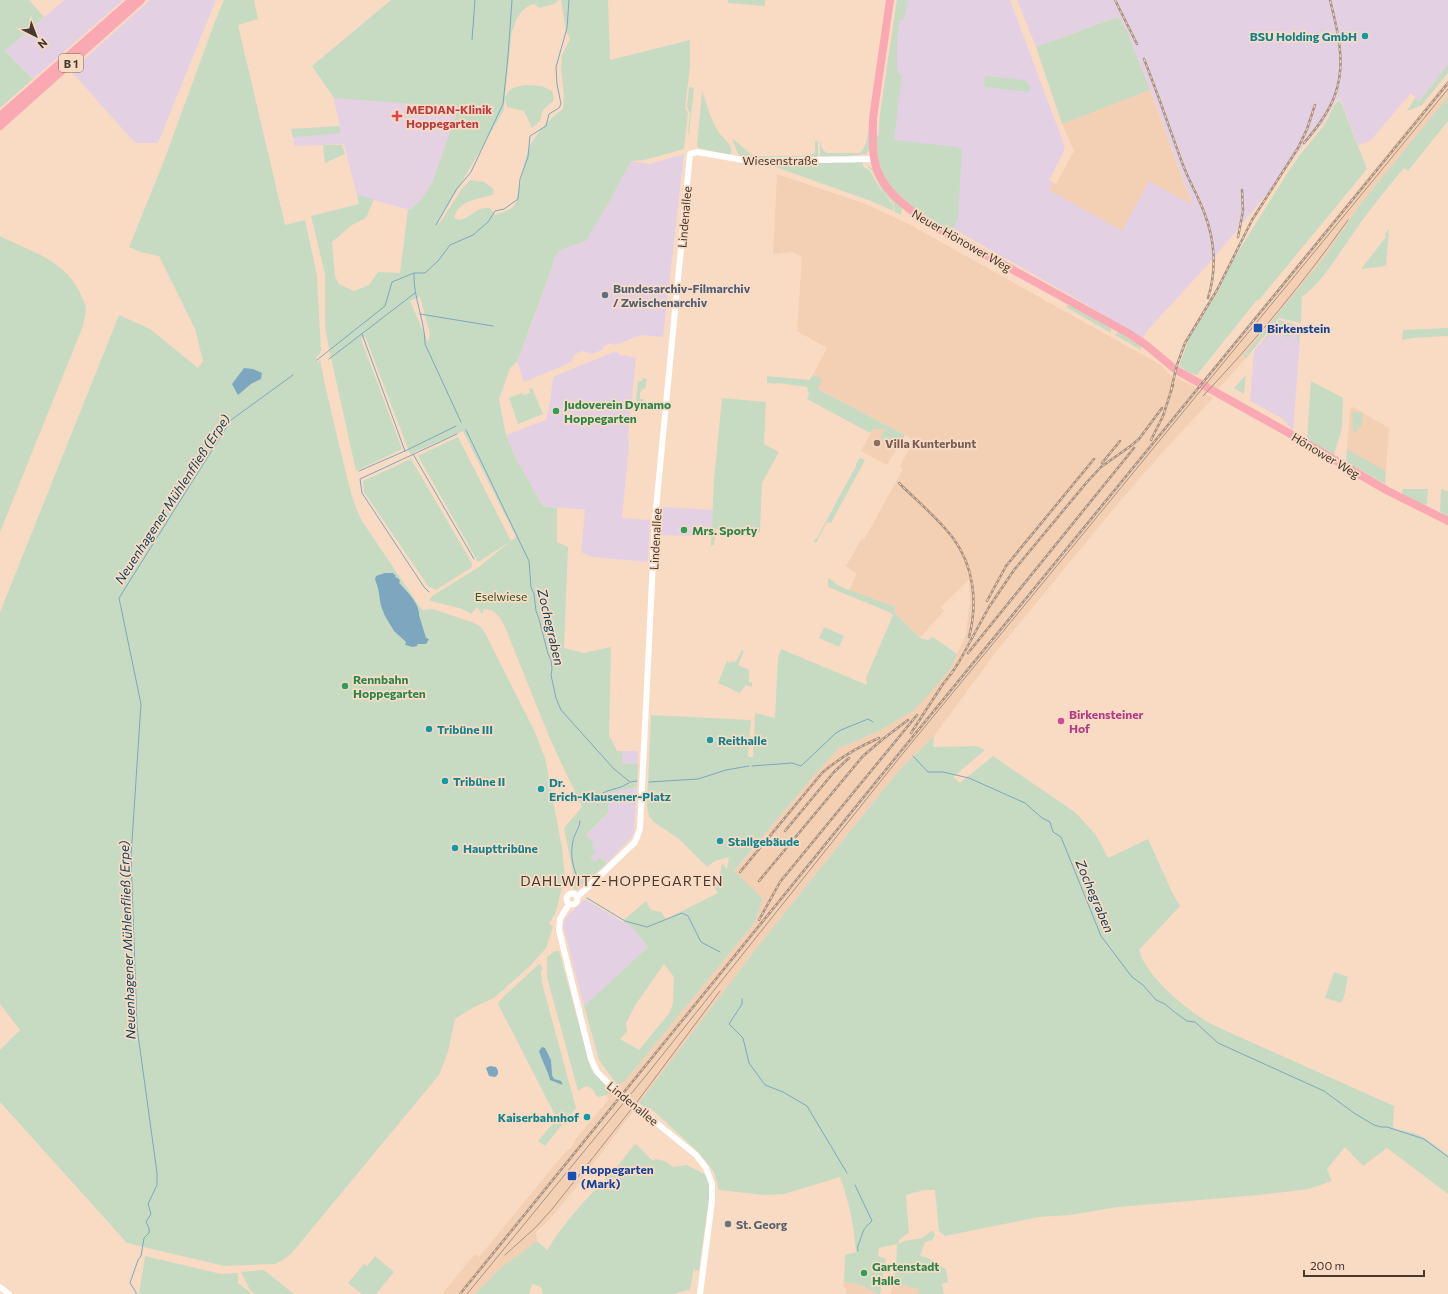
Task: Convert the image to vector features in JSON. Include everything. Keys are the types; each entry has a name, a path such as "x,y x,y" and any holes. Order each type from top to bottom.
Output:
{"main road":[{"name":"B 1","path":"0,116 132,0"},
{"name":"B 1","path":"0,126 141,0"},
{"name":"Neuer Hönower Weg","path":"890,0 873,118 872,137 876,167 885,184 898,200 934,227 1128,332 1176,370 1205,386"},
{"name":"Hönower Weg","path":"1205,386 1281,428 1386,490 1448,521"}],"street":[{"name":"Wiesenstraße","path":"690,156 692,152 695,152 749,162 874,159"},
{"name":"Lindenallee","path":"690,156 655,519 640,829 634,842 576,897 577,900 575,904 569,904 560,919 558,930 591,1059 595,1068 602,1078 611,1086 696,1155 703,1162 712,1180 712,1201 700,1293"},
{"path":"0,1287 9,1294"}],"shaded area":[{"path":"64,0 123,0 33,79 5,51"},
{"path":"150,0 216,0 158,143 135,143 71,71"},
{"path":"897,0 1010,0 1065,147 1049,180 1053,182 1049,190 1149,181 1192,204 1127,31 1118,17 1036,47 1017,0 1448,0 1448,64 1419,102 1411,93 1370,141 1358,145 1340,98 1335,102 1323,124 1309,138 1266,195 1212,260 1146,332 1144,339 917,208 878,136"},
{"name":"MEDIAN-Klinik Hoppegarten","path":"324,56 459,107 432,183 421,200 410,210 357,195 344,144 295,146 291,129 340,126"},
{"path":"1448,79 1448,100 1303,288 1246,358 1219,388 1213,387 1206,394 1213,398 1160,455 1115,507 996,652 934,736 900,769 759,945 572,1192 550,1219 536,1232 537,1241 502,1267 475,1294 442,1294 475,1254 479,1257 566,1151 570,1149 574,1144 574,1141 609,1099 605,1094 612,1093 616,1095 620,1090 618,1086 626,1080 755,922 763,899 734,872 815,774 839,748 879,731 913,711 951,668 966,634 970,599 969,580 941,607 944,611 920,638 894,612 896,607 849,590 857,574 846,566 862,538 864,540 903,469 900,466 913,442 909,437 817,388 810,380 827,348 797,331 802,257 792,252 773,254 777,174 863,203 907,223 1161,365 1168,373 1197,388"},
{"path":"1150,90 1192,205 1149,181 1122,231 1049,190 1053,182 1056,184 1074,151 1062,124"},
{"name":"Bundesarchiv-Filmarchiv / Zwischenarchiv","path":"684,154 663,337 642,335 615,345 611,343 604,346 602,350 592,354 583,351 574,354 572,362 524,382 517,362 553,266 553,260 560,250 586,241 631,161 650,164"},
{"path":"1279,320 1301,327 1293,431 1282,418 1250,401 1254,351"},
{"path":"613,352 619,353 619,355 636,357 622,518 650,520 648,562 592,557 581,552 585,510 543,506 516,459 506,435 546,420 553,377"},
{"path":"1353,407 1389,428 1386,471 1347,449 1350,409"},
{"name":"Villa Kunterbunt","path":"873,429 885,429 880,438 897,448 887,465 861,451"},
{"path":"663,507 713,510 711,537 661,535"},
{"path":"622,751 638,751 638,764 622,763"},
{"path":"637,787 634,833 607,863 601,857 594,862 590,858 591,846 593,844 586,836 608,813 609,793"},
{"path":"585,899 624,923 629,924 648,947 584,1006 563,926 566,917"},
{"path":"844,1282 861,1285 878,1294 846,1294 846,1288 843,1287"},
{"path":"893,1282 919,1289 919,1294 891,1294"}],"green space":[{"path":"0,0 29,0 44,17 5,51 33,79 0,108"},
{"path":"224,0 254,0 258,19 238,25 285,225 305,220 317,275 321,350 320,354 316,357 318,363 320,359 346,474 358,512 362,521 422,610 433,609 474,623 480,626 485,633 534,730 545,758 562,848 565,877 555,914 549,923 553,927 546,948 530,966 494,998 472,1008 455,1019 448,1052 439,1075 291,1254 275,1264 224,1266 127,1243 0,1102 0,1050 20,1030 0,1004 0,612 119,315 150,329 198,368 203,361 195,329 159,256 140,252 129,247 162,166","holes":["253,369 261,379 251,384 238,394"]},
{"name":"Eselwiese","path":"391,0 559,0 554,4 539,8 534,4 530,5 523,10 518,17 512,30 505,97 509,91 515,87 525,85 542,86 552,91 554,97 553,101 542,112 540,121 532,128 524,111 507,107 505,99 504,110 437,224 441,221 461,190 470,180 484,182 493,188 494,194 465,203 457,211 454,217 458,220 463,219 481,209 490,208 495,215 507,211 515,205 530,146 553,116 563,109 564,96 561,68 562,55 570,39 566,31 561,0 608,0 610,60 690,40 690,66 685,108 688,113 684,149 644,160 631,161 586,241 560,250 553,260 553,265 517,362 510,368 499,399 506,435 516,459 543,506 557,508 557,542 568,547 564,648 584,653 611,647 609,735 617,751 622,751 622,763 638,764 637,787 609,793 608,813 586,835 594,843 591,846 596,852 590,858 595,862 600,857 607,863 577,890 574,889 572,868 564,828 582,807 550,739 505,627 495,612 488,609 484,609 482,614 477,607 471,614 456,607 429,600 432,596 479,567 516,537 463,431 410,454 365,336 361,339 402,449 356,471 325,325 325,274 311,216 359,204 357,195 374,199 366,218 352,225 332,242 335,276 339,284 354,291 369,285 378,272 400,273 408,209 410,210 421,200 432,183 459,107 334,98 312,66","holes":["420,297 430,334 428,342 410,301"]},
{"path":"728,0 765,0 765,6 728,3"},
{"path":"897,0 908,0 904,20 900,20 897,40 897,71 902,76 894,140 957,147 962,150 958,218 955,225 951,229 941,226 916,210 902,198 890,185 878,161 875,136 879,135 880,114"},
{"path":"1118,17 1127,31 1150,90 1062,124 1036,47"},
{"path":"1448,64 1448,73 1422,105 1407,111 1415,98 1419,102"},
{"path":"985,76 1025,80 1031,88 1028,92 984,87"},
{"path":"689,87 694,88 688,133 690,113 687,107"},
{"path":"702,90 714,124 730,146 730,155 699,148 697,146"},
{"path":"1448,97 1448,121 1408,171 1404,168 1376,202 1334,262 1316,284 1302,297 1301,323 1279,318 1246,358 1243,356 1323,259 1362,202"},
{"path":"1340,100 1367,169 1259,300 1256,301 1197,375 1192,374 1179,366 1189,339 1218,292 1233,260 1288,172 1325,124 1335,104"},
{"path":"870,115 869,150 865,156 865,154 848,156 820,156 820,142 823,150 827,153 860,153 867,140"},
{"path":"340,126 340,133 293,137 291,129"},
{"path":"732,138 752,155 760,156 805,156 813,154 815,152 815,141 818,141 818,156 757,158 741,157 738,154"},
{"path":"323,145 342,145 345,154 325,163"},
{"path":"863,162 863,166 870,171 881,190 893,205 894,211 871,201 770,165 762,164"},
{"path":"865,163 873,169 902,208 901,215 895,212 894,204 883,192 872,171"},
{"path":"1389,229 1386,266 1361,269 1386,237 1385,234"},
{"path":"0,236 35,252 56,264 73,281 86,308 83,326 0,532"},
{"path":"1068,305 1073,306 1111,328 1111,333 1066,307"},
{"path":"1279,320 1296,325 1294,325 1293,334 1290,337 1286,337 1276,328 1262,343"},
{"path":"1298,325 1300,326 1299,343 1297,339"},
{"path":"1448,328 1448,336 1402,340 1403,330"},
{"path":"1118,332 1141,344 1141,350 1115,335"},
{"path":"813,375 822,379 818,389 905,435 897,448 880,438 885,429 873,429 870,433 807,399 809,395 807,387 767,383 767,376 810,380"},
{"path":"1246,375 1244,394 1234,388"},
{"path":"642,378 647,379 645,389 640,392 640,399 644,399 644,409 635,409 638,381 642,381"},
{"path":"1311,381 1343,398 1342,428 1333,458 1307,439"},
{"path":"532,388 543,414 518,424 509,398 522,393 523,395 530,393 529,389"},
{"path":"722,398 766,402 764,444 779,452 762,483 760,532 716,529 714,545 711,546 714,479"},
{"path":"1353,412 1363,413 1361,428 1357,427 1357,433 1353,432 1353,427 1355,427 1352,426"},
{"path":"458,437 511,541 478,562 418,456"},
{"path":"1347,449 1386,471 1385,484 1346,462"},
{"path":"861,458 865,460 831,523 827,522 816,543 813,541 817,538 856,464"},
{"path":"411,459 472,563 472,567 436,590 428,586 364,492 363,481"},
{"path":"1403,489 1428,489 1427,504 1425,505 1402,495"},
{"path":"1441,489 1448,491 1448,518 1440,512"},
{"path":"828,578 839,586 896,607 894,612 920,638 928,640 933,637 957,654 951,668 913,711 879,731 839,748 815,774 734,871 763,899 755,922 626,1080 618,1086 599,1060 584,1006 648,947 629,924 624,923 625,919 646,901 651,910 661,912 666,919 718,893 713,886 719,880 722,863 727,869 729,857 715,861 707,867 679,839 655,823 649,816 647,806 651,715 751,720 748,757 753,757 755,713 775,718 778,658 781,649 867,685 866,678 893,615 828,587","holes":["664,964 674,977 673,1003 670,1012 639,1050 620,1039 627,1032 626,1023 636,1004"]},
{"path":"824,627 844,636 839,647 819,638"},
{"path":"742,650 744,651 738,665 749,670 749,682 752,683 752,687 746,685 740,693 718,683 727,661 730,663 732,661 736,662"},
{"path":"934,736 933,747 977,746 985,750 953,777 960,783 993,756 1076,813 1096,835 1108,858 1148,839 1180,906 1139,950 1143,960 1159,982 1192,1012 1213,1025 1394,1106 1393,1128 1417,1134 1428,1140 1448,1155 1448,1194 1387,1148 1363,1166 1345,1147 1327,1169 1332,1181 1309,1189 1259,1195 1118,1207 1070,1215 1039,1217 945,1236 939,1231 935,1190 924,1190 906,1195 909,1233 900,1239 898,1244 904,1241 922,1238 933,1230 935,1235 932,1240 925,1242 920,1256 928,1258 946,1269 948,1282 942,1284 944,1294 919,1294 918,1289 893,1282 896,1266 897,1244 879,1248 878,1256 886,1259 880,1294 878,1294 861,1285 844,1282 845,1255 856,1252 851,1214 840,1177 784,1194 765,1195 719,1190 714,1172 706,1161 650,1108 647,1109 639,1103 759,945 900,769"},
{"path":"555,951 559,951 591,1069 612,1093 599,1097 595,1095 594,1091 588,1086 578,1091 547,977 547,957"},
{"path":"540,964 543,969 541,971 542,983 576,1108 545,1146 538,1141 556,1120 556,1117 498,1004 502,998"},
{"path":"1334,972 1348,977 1341,1003 1325,998"},
{"path":"635,1144 653,1161 655,1159 665,1161 673,1167 687,1165 706,1175 709,1180 710,1191 699,1270 695,1271 694,1267 690,1290 672,1294 543,1294 541,1287 532,1284 529,1294 475,1294 502,1267 537,1241 547,1250 571,1217 615,1169"},
{"path":"145,1256 221,1274 238,1273 238,1283 252,1294 139,1294"},
{"path":"375,1256 394,1272 376,1294 362,1294 348,1283 364,1264 367,1266"},
{"path":"264,1270 294,1294 255,1294 250,1290 241,1272"}],"water":[{"path":"244,368 253,369 262,373 261,379 251,384 238,395 232,384"},
{"path":"385,573 393,573 396,576 395,577 399,579 399,583 409,593 415,602 426,638 429,639 426,644 418,644 417,646 413,647 405,645 406,642 394,631 385,616 381,606 375,579 376,576"},
{"path":"542,1047 545,1048 551,1060 552,1075 554,1079 561,1081 563,1085 550,1080 539,1051"},
{"path":"490,1066 496,1067 498,1070 498,1074 495,1077 489,1076 486,1068"}],"waterway":[{"path":"472,40 475,0"},
{"path":"436,225 456,190 471,172 503,104 512,0"},
{"name":"Neuenhagener Mühlenfließ (Erpe)","path":"317,360 385,306 392,282 414,273 425,273 438,261 450,245 473,235 488,222 495,211 504,209 518,199 520,179 528,157 530,136 546,126 549,114 559,108 561,104 557,84 556,67 567,28 569,0"},
{"name":"Zochegraben","path":"414,274 415,292 423,326 425,344 461,422"},
{"path":"329,359 415,293"},
{"path":"420,314 493,326"},
{"path":"362,334 405,451"},
{"name":"Neuenhagener Mühlenfließ (Erpe)","path":"136,1294 130,1283 138,1260 141,1256 144,1238 149,1233 149,1228 146,1222 151,1214 148,1204 157,1185 157,1173 137,1027 131,856 141,704 119,598 231,420 293,375"},
{"path":"359,471 405,451 456,426"},
{"name":"Zochegraben","path":"466,430 529,561 531,587 534,594 536,611 551,660 551,675 556,698 561,710 614,769 630,782 637,781"},
{"path":"429,592 424,587 362,493 360,479 457,434"},
{"path":"413,454 474,559"},
{"name":"Zochegraben","path":"752,766 792,763 801,766 836,733 868,719 873,722"},
{"name":"Zochegraben","path":"913,756 928,772 943,772 969,778 1025,803 1042,818 1050,822 1053,832 1061,837 1101,936 1132,977 1143,985 1156,1000 1165,1004 1187,1021 1195,1022 1218,1043 1324,1091 1354,1113 1374,1125 1387,1127 1424,1139 1448,1157"},
{"name":"Zochegraben","path":"649,782 698,779 726,770 749,766"},
{"path":"588,801 607,791 629,783"},
{"path":"580,821 572,847 572,859 581,887"},
{"path":"587,898 625,921 647,927 682,913 688,916 701,942 720,952"},
{"path":"742,999 742,1004 729,1024 743,1038 749,1063 765,1085 783,1092 807,1106 847,1173"},
{"path":"855,1185 872,1221 863,1232 858,1246 858,1251"}],"tram line":[{"path":"467,1294 644,1078 900,757 1448,89"},
{"path":"1203,396 1278,311 1348,220"},
{"path":"505,1255 536,1227 553,1208 637,1102 720,991"}],"railway":[{"path":"1115,0 1137,44"},
{"path":"1304,143 1317,127 1330,106 1336,91 1339,77 1340,47 1330,0"},
{"path":"1144,59 1183,165 1202,206 1211,233 1214,265 1208,298"},
{"path":"460,1294 897,756 1448,83"},
{"path":"1171,390 1177,365 1185,343 1217,290 1252,220 1298,148 1307,129 1315,105"},
{"path":"1238,237 1243,211 1242,190"},
{"path":"1151,440 1163,416 1173,385"},
{"path":"951,674 989,607 1014,570 1087,482 1101,467 1139,439 1162,408"},
{"path":"1102,463 1120,441"},
{"path":"968,653 1134,448"},
{"path":"987,601 1006,566 1094,459"},
{"path":"899,483 947,531 966,560 970,573 973,598 972,624 969,637"},
{"path":"911,733 954,670"},
{"path":"759,920 780,882 917,715"},
{"path":"759,881 863,756 908,720"},
{"path":"740,872 822,773 849,753 879,738"},
{"path":"785,831 834,772 849,758"}],"place":[{"name":"BSU Holding GmbH","path":"1365,36"},
{"name":"MEDIAN-Klinik Hoppegarten","path":"397,116"},
{"name":"Bundesarchiv-Filmarchiv / Zwischenarchiv","path":"605,295"},
{"name":"Birkenstein","path":"1258,328"},
{"name":"Judoverein Dynamo Hoppegarten","path":"556,411"},
{"name":"Villa Kunterbunt","path":"877,443"},
{"name":"Mrs. Sporty","path":"684,530"},
{"name":"Rennbahn Hoppegarten","path":"345,686"},
{"name":"Birkensteiner Hof","path":"1061,721"},
{"name":"Tribüne III","path":"429,729"},
{"name":"Reithalle","path":"710,740"},
{"name":"Tribüne II","path":"445,781"},
{"name":"Dr. Erich-Klausener-Platz","path":"541,789"},
{"name":"Stallgebäude","path":"720,841"},
{"name":"Haupttribüne","path":"455,848"},
{"name":"Kaiserbahnhof","path":"587,1117"},
{"name":"Hoppegarten (Mark)","path":"572,1176"},
{"name":"St. Georg","path":"728,1224"},
{"name":"Gartenstadt Halle","path":"864,1273"}],"district":[{"name":"DAHLWITZ-HOPPEGARTEN","path":"622,880"}]}
